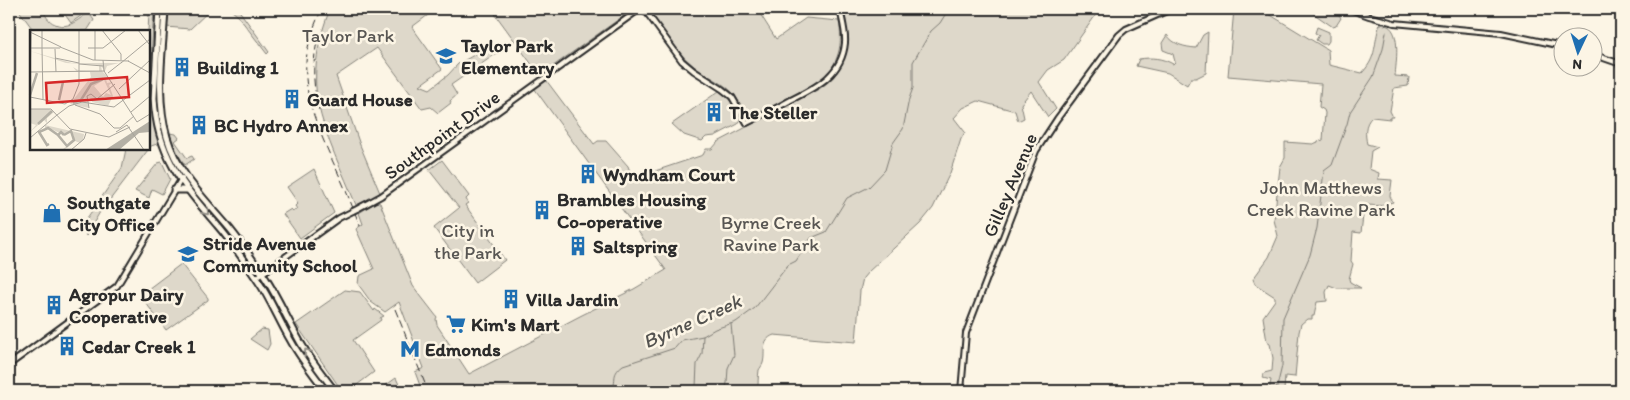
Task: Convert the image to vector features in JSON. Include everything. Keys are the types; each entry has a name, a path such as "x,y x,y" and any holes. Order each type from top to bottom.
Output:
{"main road":[{"path":"159,9 154,98 155,111 166,154 187,190 224,234 256,278 298,353 326,391"},
{"path":"165,9 161,110 167,138 175,158 184,175 231,230 262,273 277,297 299,340 335,391"},
{"path":"174,190 187,190"}],"street":[{"path":"641,9 647,13 682,61 732,97 747,123 814,88 832,74 840,61 844,46 845,36 840,9"},
{"name":"Southpoint Drive","path":"256,278 339,218 381,196 641,9"},
{"name":"Gilley Avenue","path":"961,391 966,333 1038,147 1119,34 1171,9"},
{"path":"1350,9 1394,23 1501,33 1552,44"},
{"path":"1602,57 1621,64"},
{"path":"9,364 116,286 184,175"}],"green space":[{"path":"18,9 43,9 50,21 62,26 73,23 89,12 101,9 91,16 94,20 88,30 33,30"},
{"path":"61,9 90,9 71,23"},
{"path":"148,9 154,9 150,75 150,30 148,30 149,14 152,14 149,13"},
{"path":"167,9 211,9 190,29 166,27"},
{"path":"230,9 238,9 269,52 267,54 238,16"},
{"name":"Taylor Park","path":"330,9 436,9 412,27 442,69 420,85 430,89 448,75 458,64 490,45 495,51 503,49 451,85 457,95 450,101 451,103 438,113 431,107 422,109 377,48 336,76 360,145 380,193 372,199 356,205 325,129 316,91 319,43"},
{"path":"495,9 633,9 542,74 538,73 496,17"},
{"path":"648,9 757,9 776,39 806,18 839,21 840,46 836,60 821,80 750,117 732,92 687,60 669,39"},
{"name":"Byrne Creek Ravine Park","path":"844,9 1100,9 1064,60 1048,70 1039,82 1056,109 1048,117 1031,91 1021,104 1024,118 1018,121 1015,111 978,101 963,108 954,118 965,132 950,173 933,208 920,224 863,278 860,291 856,342 774,335 770,337 764,347 764,359 759,370 758,391 422,391 415,372 424,368 399,302 385,312 371,302 358,284 359,276 374,269 356,229 363,224 359,213 376,202 380,203 413,286 437,317 437,325 469,374 634,289 666,270 534,88 546,80 594,144 598,141 606,141 628,166 631,174 640,176 703,155 706,149 712,149 718,142 819,89 829,81 837,73 845,54 847,33"},
{"name":"John Matthews Creek Ravine Park","path":"1234,9 1264,11 1328,50 1329,65 1362,73 1371,61 1380,24 1388,26 1395,35 1396,41 1395,76 1409,77 1408,86 1394,88 1390,111 1393,117 1390,117 1390,119 1372,117 1366,126 1367,144 1378,147 1371,151 1369,169 1379,173 1378,179 1392,180 1390,196 1393,202 1389,203 1389,206 1365,205 1361,233 1353,232 1351,261 1353,264 1349,279 1350,282 1361,288 1337,288 1329,285 1326,292 1327,301 1317,302 1312,319 1307,319 1301,324 1295,377 1285,376 1284,391 1269,391 1271,380 1263,378 1264,373 1272,371 1273,358 1270,344 1267,342 1263,317 1275,300 1275,297 1255,284 1253,279 1269,257 1278,236 1274,220 1280,167 1285,158 1285,142 1313,144 1323,140 1325,113 1319,107 1321,84 1228,76"},
{"path":"1307,9 1331,10 1341,18 1336,26 1333,27"},
{"path":"1317,27 1329,32 1327,44 1322,44 1316,40 1319,35 1315,33"},
{"path":"1208,32 1206,73 1196,78 1191,78 1187,85 1168,73 1136,66 1139,59 1144,58 1161,59 1173,64 1175,62 1173,54 1163,50 1162,43 1167,35 1176,43 1196,48 1203,35"},
{"name":"The Steller","path":"719,91 737,111 741,119 738,124 715,136 706,137 702,141 684,135 672,124"},
{"path":"152,93 153,119 160,143 150,148 150,94"},
{"path":"169,133 176,134 179,138 175,141 187,158 192,156 194,159 185,165 177,153 175,154"},
{"path":"126,150 148,150 104,205 86,236 83,220 87,218 122,168"},
{"name":"City in the Park","path":"442,160 469,196 466,199 468,203 465,205 505,260 475,283 434,228 459,208 429,170"},
{"path":"162,162 170,179 162,194 152,189 149,198 135,191 158,163"},
{"path":"314,169 334,213 300,238 283,214 291,209 293,211 297,209 295,206 298,203 287,187"},
{"path":"181,264 208,300 166,330 140,295"},
{"path":"345,290 360,292 374,311 375,309 384,316 353,340 374,372 349,391 342,391 296,324"},
{"path":"262,329 268,330 270,344 267,350 250,339"},
{"path":"396,378 402,391 378,391"}],"waterway":[{"name":"Byrne Creek","path":"611,391 616,372 623,365 675,348 682,340 703,336 715,329 736,322 755,308 788,265 796,261 811,238 826,232 847,198 869,187 885,170 893,143 903,129 913,88 913,62 931,31 940,23 948,10 955,9"},
{"path":"1390,15 1392,9"},
{"path":"1276,391 1282,366 1283,318 1310,255 1317,228 1324,171 1332,165 1350,112 1373,77 1383,49 1386,32"},
{"path":"725,391 728,368 734,355 731,324"},
{"path":"694,391 696,387 697,364 702,354 703,336"},
{"name":"Byrne Creek","path":"540,391 545,389 548,391"}],"railway":[{"path":"322,9 313,30 308,50 307,87 324,142 360,226"},
{"path":"319,34 314,72 319,110"},
{"path":"395,309 428,391"}],"place":[{"name":"Taylor Park Elementary","path":"446,56"},
{"name":"Building 1","path":"182,67"},
{"name":"Guard House","path":"292,99"},
{"name":"The Steller","path":"714,112"},
{"name":"BC Hydro Annex","path":"199,125"},
{"name":"Wyndham Court","path":"588,174"},
{"name":"Brambles Housing Co-operative","path":"542,210"},
{"name":"Southgate City Office","path":"52,213"},
{"name":"Saltspring","path":"578,246"},
{"name":"Stride Avenue Community School","path":"188,254"},
{"name":"Villa Jardin","path":"511,299"},
{"name":"Agropur Dairy Cooperative","path":"54,305"},
{"name":"Kim's Mart","path":"456,324"},
{"name":"Cedar Creek 1","path":"67,346"},
{"name":"Edmonds","path":"410,349"}]}
